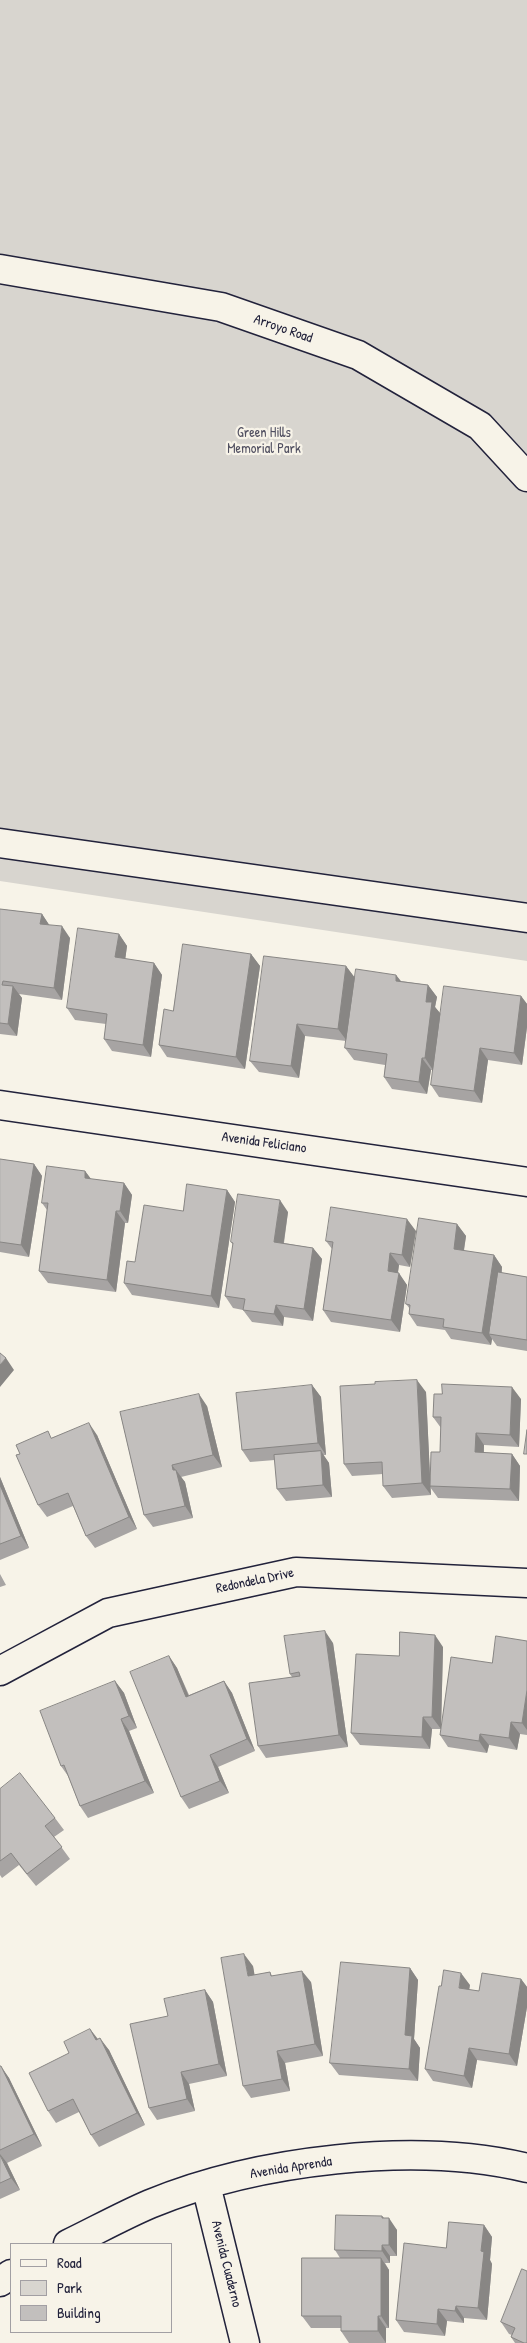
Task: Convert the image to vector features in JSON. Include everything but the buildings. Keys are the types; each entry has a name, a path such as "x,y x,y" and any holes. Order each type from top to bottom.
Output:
{"street":[{"name":"Arroyo Road","path":"0,269 221,307 358,356 480,426 527,477"},
{"path":"0,843 527,918"},
{"name":"Avenida Feliciano","path":"0,1105 527,1182"},
{"name":"Redondela Drive","path":"0,1671 108,1613 296,1572 527,1583"},
{"name":"Avenida Aprenda","path":"70,2243 150,2204 206,2185 261,2170 379,2155 445,2156 527,2168"},
{"name":"Avenida Cuaderno","path":"206,2185 245,2343"}],"green space":[{"name":"Green Hills Memorial Park","path":"0,0 527,0 527,961 0,881"}]}
